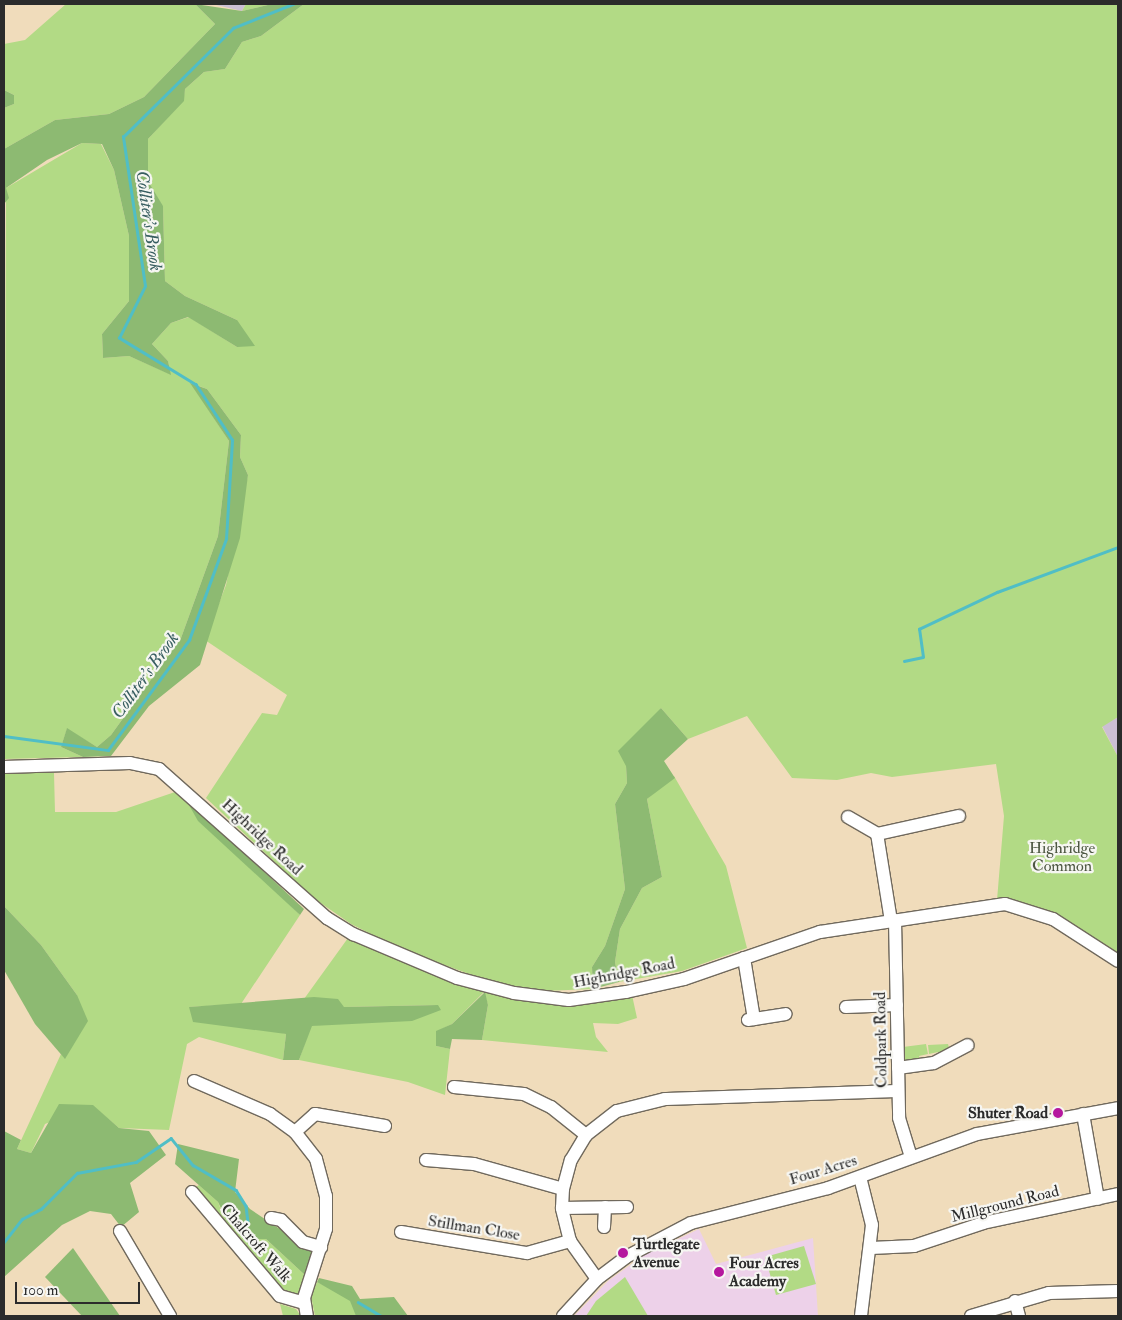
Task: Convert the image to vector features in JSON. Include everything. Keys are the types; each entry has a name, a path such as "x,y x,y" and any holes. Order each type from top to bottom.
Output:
{"street":[{"name":"Highridge Road","path":"4,767 130,763 159,769 327,918 391,952 495,988 578,999 684,979 820,932 993,904 1018,906 1062,924 1118,961"},
{"path":"847,817 877,834 959,816"},
{"name":"Coldpark Road","path":"877,834 893,921 899,1118 911,1157"},
{"path":"744,958 751,1020 786,1014"},
{"path":"846,1007 897,1004"},
{"path":"898,1068 934,1063 968,1045"},
{"path":"194,1082 257,1106 295,1132 316,1159 324,1182 326,1229 304,1303 307,1316"},
{"path":"454,1087 524,1094 551,1107 586,1135"},
{"path":"597,1279 570,1241 562,1208 564,1189 571,1160 586,1135 617,1111 647,1101 898,1091"},
{"name":"Four Acres","path":"563,1316 597,1279 644,1246 691,1223 860,1177 977,1134 1118,1108"},
{"path":"295,1132 310,1116 321,1114 385,1126"},
{"path":"1083,1114 1098,1199"},
{"path":"426,1160 450,1156 564,1189"},
{"path":"860,1177 871,1212 871,1248 861,1316"},
{"name":"Chalcroft Walk","path":"192,1192 280,1296 304,1303"},
{"name":"Millground Road","path":"871,1248 914,1246 983,1223 1118,1194"},
{"path":"604,1227 605,1207"},
{"path":"562,1208 627,1207"},
{"path":"271,1218 284,1223 303,1242 321,1247"},
{"name":"Stillman Close","path":"401,1232 527,1253 570,1241"},
{"path":"120,1236 170,1316"},
{"path":"971,1316 1015,1301 1079,1290 1118,1291"},
{"path":"1015,1301 1019,1316"}],"shaded area":[{"path":"212,4 246,4 242,11"},
{"path":"1118,717 1118,757 1102,726"},
{"name":"Four Acres Academy","path":"699,1229 716,1264 813,1238 818,1316 574,1316 608,1281 644,1255"}],"green space":[{"path":"66,4 195,4 215,24 144,97 109,114 55,120 4,149 4,108 14,104 14,95 4,90 4,44 25,40"},
{"path":"195,4 242,11 272,4 304,4 261,36 242,42 225,69 204,72 185,89 184,101 148,139 148,181 163,206 165,281 185,296 237,320 255,346 237,347 188,317 171,323 152,344 168,361 171,375 129,356 103,358 102,334 129,301 129,236 114,170 102,144 82,143 47,160 6,188 9,198 4,204 4,149 55,120 109,114 144,97 215,24"},
{"path":"246,4 272,4 242,11"},
{"name":"Highridge Common","path":"304,4 1118,4 1118,717 1102,727 1118,757 1118,956 1050,913 997,900 1004,816 996,764 892,777 871,773 837,780 792,778 747,716 688,739 661,708 626,766 627,783 615,804 625,889 605,946 592,967 593,989 543,991 494,983 403,950 351,924 312,897 206,798 262,713 277,715 287,695 205,640 226,585 248,475 240,457 241,435 207,389 191,383 229,441 218,536 181,638 111,735 97,747 67,729 61,747 83,757 4,759 6,188 82,143 101,144 114,170 129,236 129,301 102,334 103,358 129,356 170,374 168,361 152,344 171,323 189,317 237,347 237,320 185,296 165,281 163,207 148,181 148,139 183,101 185,89 204,72 225,69 242,42 261,36"},
{"path":"4,90 14,95 14,104 4,108"},
{"path":"190,383 207,389 241,435 240,457 248,475 240,538 200,665 149,706 111,756 83,757 61,747 67,728 97,747 111,735 181,638 218,536 229,441"},
{"path":"661,708 688,739 664,761 675,778 647,799 662,877 642,888 620,929 615,962 619,982 593,989 592,967 605,946 625,889 615,804 627,783 626,766 618,751"},
{"path":"4,772 54,773 55,812 116,812 178,791 300,915 241,1004 189,1007 286,1034 283,1060 199,1037 187,1044 169,1130 119,1128 92,1105 45,1124 31,1153 17,1149 61,1054 65,1058 77,995 41,945 4,906"},
{"path":"674,776 726,866 747,948 682,971 619,982 615,962 620,929 642,888 662,877 647,799"},
{"path":"185,798 304,909 300,915 198,821"},
{"path":"4,906 41,945 77,995 88,1021 65,1059 35,1024 4,970"},
{"path":"348,938 447,980 515,998 566,1005 632,995 637,1018 618,1024 593,1023 596,1037 608,1052 482,1040 488,1005 484,992 452,1024 436,1032 436,1046 450,1049 445,1095 408,1082 299,1060 311,1026 438,1005 344,1007 304,999"},
{"path":"485,992 488,1005 482,1040 452,1039 450,1049 436,1046 436,1031 452,1024"},
{"path":"314,997 338,999 344,1007 438,1005 441,1010 412,1021 312,1026 299,1060 283,1060 286,1034 193,1022 189,1007"},
{"path":"926,1044 928,1054 919,1056 921,1062 904,1064 903,1047"},
{"path":"948,1044 950,1051 941,1058 938,1052 929,1054 928,1045"},
{"path":"59,1104 93,1105 119,1128 149,1131 166,1155 130,1183 139,1212 121,1227 111,1214 90,1211 62,1225 4,1277 4,1131 21,1140 17,1149 31,1153"},
{"path":"178,1144 239,1159 235,1192 250,1209 314,1252 306,1276 266,1239 252,1239 227,1221 218,1202 175,1164"},
{"path":"199,1185 218,1202 223,1215 252,1239 266,1239 306,1276 299,1295 291,1299 272,1280 192,1189"},
{"path":"804,1246 816,1284 776,1295 765,1257"},
{"path":"73,1248 120,1316 82,1316 45,1277"},
{"path":"625,1277 648,1316 586,1316 596,1301"},
{"path":"319,1278 352,1286 360,1299 394,1297 408,1316 356,1316 350,1301 317,1282"},
{"path":"317,1282 389,1316 315,1316 311,1296"},
{"path":"280,1304 296,1309 301,1316 283,1316"}],"waterway":[{"name":"Colliter's Brook","path":"4,736 108,750 189,640 226,539 232,440 196,385 119,338 145,286 123,137 233,28 293,4"},
{"path":"904,661 923,657 919,629 997,592 1118,547"},
{"path":"4,1242 22,1219 41,1209 77,1173 136,1162 171,1138 193,1165 236,1190 246,1206 248,1223"},
{"path":"358,1302 381,1316"}],"place":[{"name":"Shuter Road","path":"1058,1113"},
{"name":"Turtlegate Avenue","path":"623,1253"},
{"name":"Four Acres Academy","path":"719,1272"}]}
